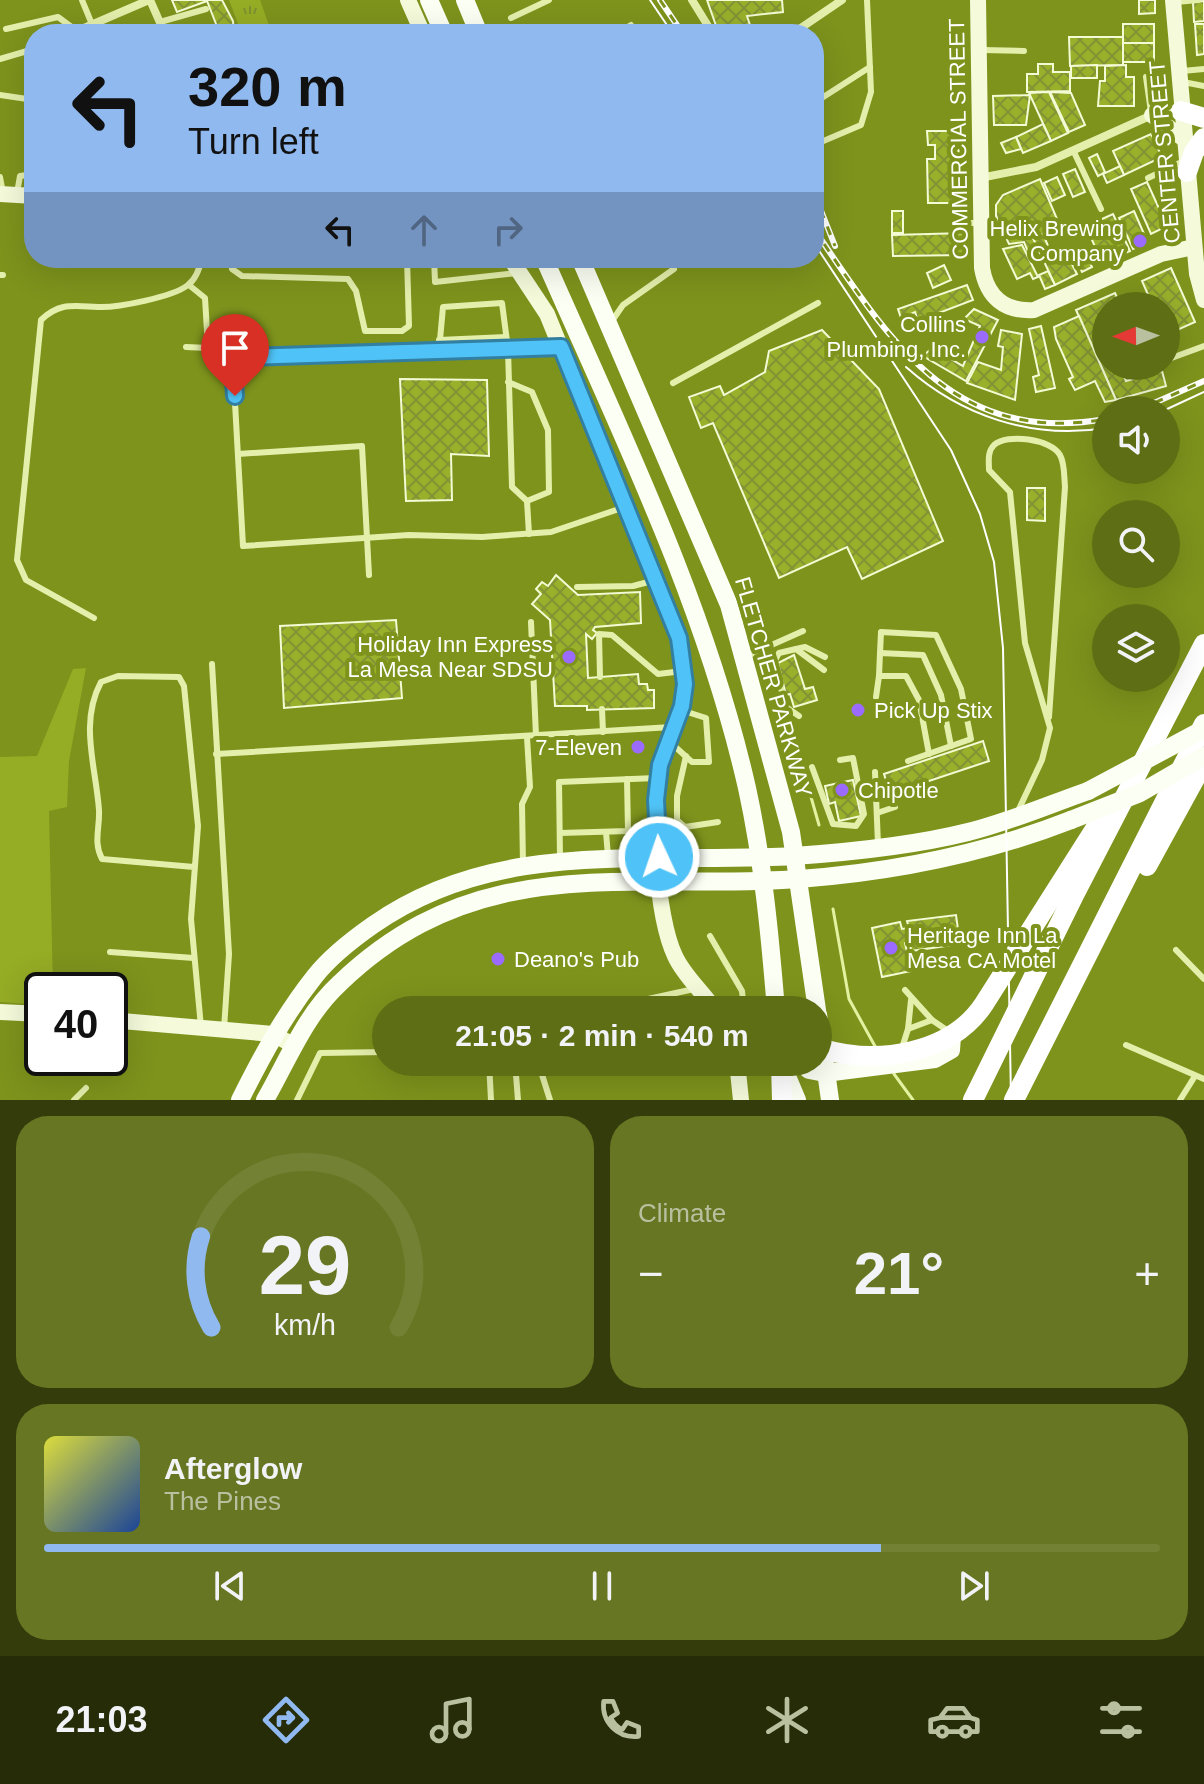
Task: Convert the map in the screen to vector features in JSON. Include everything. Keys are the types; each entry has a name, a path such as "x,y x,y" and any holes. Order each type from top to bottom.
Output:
{"highway":[{"path":"1181,111 1204,118"},
{"path":"1186,166 1194,152 1194,138"},
{"path":"973,1100 1204,645"},
{"path":"1014,1100 1204,727"},
{"path":"832,1051 853,1056 900,1052 952,1036 978,1013 1052,892 1154,741"},
{"path":"1085,959 1141,877 1204,759"},
{"path":"1028,1100 1067,996"},
{"path":"782,1100 785,1076"}],"main road":[{"path":"429,0 440,24"},
{"path":"465,0 475,24"},
{"path":"548,268 694,607 739,755 760,857 775,996"},
{"name":"FLETCHER PARKWAY","path":"585,268 729,605 771,751 794,856 815,996"},
{"path":"240,1100 273,1034 317,973 361,934 408,900 456,880 523,865 561,861 794,856 965,833 1088,791 1204,727"},
{"path":"265,1100 293,1045 338,984 378,951 465,903 533,886 797,879 924,862 1022,838 1071,820 1140,793 1204,759"},
{"path":"1015,817 1022,838"},
{"path":"832,1072 941,1057 951,1050 952,1036"},
{"path":"791,1076 797,1100"},
{"name":"FLETCHER PARKWAY","path":"826,1076 830,1100"}],"street":[{"path":"92,24 150,0 160,22"},
{"path":"408,0 419,24"},
{"path":"692,0 707,24"},
{"path":"807,24 842,0"},
{"name":"COMMERCIAL STREET","path":"978,0 980,178 973,223 988,290 1002,304 1023,311 1047,306 1161,254 1194,247"},
{"name":"CENTER STREET","path":"1173,1 1181,111 1194,138"},
{"path":"980,178 1036,167 1152,115 1204,111"},
{"path":"1152,115 1194,138"},
{"name":"CENTER STREET","path":"1186,166 1194,247 1204,300"},
{"path":"518,268 547,314 679,638 683,671 680,710 659,778 656,800 659,881 667,937 677,960 704,996"},
{"path":"0,1012 24,1013"},
{"path":"128,1022 273,1034 293,1045"},
{"path":"738,1076 741,1100"}],"lane":[{"path":"82,0 92,24"},
{"path":"824,141 861,125 871,92 867,0"},
{"path":"1173,1 1198,0"},
{"path":"511,18 545,1"},
{"path":"160,22 206,9"},
{"path":"28,24 58,17 66,24"},
{"path":"6,29 24,25"},
{"path":"978,49 1024,51"},
{"path":"0,59 24,52"},
{"path":"824,97 870,67"},
{"path":"1179,76 1204,69"},
{"path":"1179,76 1204,86"},
{"path":"1146,77 1152,115"},
{"path":"0,95 24,99"},
{"path":"1073,150 1101,209"},
{"path":"1148,178 1186,166"},
{"path":"7,195 20,176 24,175"},
{"path":"0,177 7,195"},
{"path":"94,618 26,580 17,560 41,320 53,309 71,303 99,307 163,297 189,285 197,268"},
{"path":"232,268 242,276 348,279 356,291 365,331 402,331 409,326 407,268"},
{"path":"434,268 435,282 521,272"},
{"path":"610,324 623,305 674,269"},
{"path":"186,347 208,348 205,298 189,285"},
{"path":"439,351 443,307 502,303 508,349 512,487 527,501 529,534"},
{"path":"673,383 818,303"},
{"path":"439,340 506,337"},
{"path":"1180,355 1204,346"},
{"path":"561,347 238,359 233,367 243,546 551,532 625,507"},
{"path":"508,382 532,392 548,430 549,492 527,501"},
{"path":"1015,817 1042,760 1049,717 1065,487 1059,453 1050,445 1004,439 989,452 989,470 1010,492 1025,643 1049,717"},
{"path":"238,454 362,446 369,575"},
{"path":"577,587 633,586 655,580"},
{"path":"531,622 536,736"},
{"path":"744,658 803,631"},
{"path":"876,697 881,632 936,635 961,689 971,739 908,761"},
{"path":"600,677 599,634 612,635 658,674 683,671"},
{"path":"799,716 786,707 774,662 779,653 805,647 825,657"},
{"path":"796,649 824,670"},
{"path":"880,653 923,655 941,695 951,746"},
{"path":"212,664 229,954 224,1029"},
{"path":"194,867 102,859 96,848 99,811 90,757 90,723 95,693 101,682 118,676 179,677 184,686 198,826 191,919 201,1028"},
{"path":"879,676 906,676 919,700 929,754"},
{"path":"602,709 603,732"},
{"path":"216,754 603,732 672,734 692,762 709,762 706,718 680,710"},
{"path":"523,865 522,804 530,787 527,737"},
{"path":"686,756 677,796 677,820 685,827 718,822"},
{"path":"812,767 833,824 856,826 864,814 853,758 840,760"},
{"path":"875,772 878,847"},
{"path":"561,861 559,782 659,778"},
{"path":"560,833 628,831 627,779"},
{"path":"877,813 895,807"},
{"path":"606,832 609,859"},
{"path":"710,936 743,996"},
{"path":"1176,950 1204,979"},
{"path":"110,952 194,958"},
{"path":"661,996 697,988"},
{"path":"905,990 911,1000 932,1020 947,1027 952,1036"},
{"path":"900,1052 908,1029 911,1000"},
{"path":"908,1029 932,1020"},
{"path":"1126,1045 1204,1079"},
{"path":"297,1100 320,1053 372,1052"},
{"path":"490,1076 491,1100"},
{"path":"516,1076 518,1100"},
{"path":"542,1076 550,1100"},
{"path":"1180,1100 1195,1076"},
{"path":"74,1100 86,1088"}],"green space":[{"path":"229,0 260,0 268,24 238,24"},
{"path":"86,668 69,761 67,807 49,811 53,972 24,972 24,1004 0,1002 0,757 37,756 73,669"}],"building":[{"path":"172,0 222,0 233,24 216,24 207,1 177,12"},
{"path":"707,0 782,0 783,12 747,16 750,24 715,24"},
{"path":"1139,0 1155,0 1155,13 1139,14"},
{"path":"1204,1 1204,21 1194,22 1193,2"},
{"path":"1123,24 1154,24 1154,43 1123,43"},
{"path":"1195,24 1204,24 1204,54 1197,55"},
{"path":"1069,37 1123,37 1123,65 1070,66"},
{"path":"1123,43 1154,43 1154,62 1123,62"},
{"path":"1038,64 1053,64 1053,72 1070,72 1070,91 1027,92 1027,74 1038,74"},
{"path":"1097,65 1097,78 1071,78 1071,66"},
{"path":"1126,65 1126,77 1134,77 1134,106 1098,106 1100,81 1105,81 1105,66"},
{"path":"1049,92 1068,133 1051,141 1029,93"},
{"path":"1050,92 1071,93 1085,125 1069,132"},
{"path":"1030,95 1026,125 994,125 993,96"},
{"path":"1043,124 1051,141 1023,153 1016,137"},
{"path":"927,131 958,131 960,203 928,203 927,159 935,159 935,145 928,145"},
{"path":"1151,134 1162,157 1124,175 1113,151"},
{"path":"1016,137 1021,149 1006,153 1001,143"},
{"path":"1097,154 1105,172 1098,176 1089,158"},
{"path":"1120,166 1124,175 1107,183 1103,174"},
{"path":"1075,169 1085,192 1073,197 1063,174"},
{"path":"1057,177 1065,195 1052,201 1044,183"},
{"path":"1040,179 1060,226 1033,238 1038,248 1028,252 1024,242 1009,244 996,216 996,205 1003,195"},
{"path":"1147,182 1167,226 1151,234 1131,189"},
{"path":"892,211 903,211 903,233 892,233"},
{"path":"1134,211 1148,243 1133,249 1119,218"},
{"path":"1113,214 1130,251 1102,263 1086,226"},
{"path":"965,233 965,255 893,256 892,235"},
{"path":"1043,234 1051,253 1063,247 1077,274 1055,285 1033,238"},
{"path":"1022,245 1038,277 1033,279 1030,273 1017,279 1003,249"},
{"path":"1083,248 1092,267 1082,272 1073,253"},
{"path":"944,265 951,280 933,288 927,273"},
{"path":"1171,268 1195,322 1180,329 1180,292 1147,292 1142,281"},
{"path":"1048,271 1055,285 1045,289 1039,275"},
{"path":"967,285 973,300 918,321 915,312 901,318 898,309"},
{"path":"1092,303 1092,346 1076,310"},
{"name":"Collins Plumbing, Inc.","path":"974,309 998,320 966,381 923,356 932,348 963,366 980,326 964,319"},
{"path":"1079,316 1092,346 1092,380 1107,380 1114,396 1102,396 1095,381 1075,390 1054,327"},
{"path":"1041,326 1055,388 1036,392 1033,377 1039,375 1029,329"},
{"path":"822,330 879,389 943,541 862,579 847,547 779,578 713,423 701,428 689,397 720,386 724,395 765,372 769,351"},
{"path":"1001,330 1022,334 1015,400 967,383 978,362 1001,370 1003,347 998,346"},
{"path":"400,379 487,380 489,456 451,454 452,500 406,501"},
{"path":"1107,380 1164,380 1166,386 1130,396 1114,396"},
{"path":"1027,488 1045,488 1045,521 1027,520"},
{"name":"Holiday Inn Express La Mesa Near SDSU","path":"556,575 578,595 640,592 641,623 595,627 593,630 597,633 592,639 586,634 588,678 638,674 639,684 647,684 648,690 654,690 654,708 587,710 587,706 555,706 550,620 532,604 541,594 536,589 542,582 548,586"},
{"path":"396,620 402,698 284,708 280,626"},
{"path":"794,655 805,689 813,687 817,700 794,707 790,694 786,695 778,663"},
{"path":"983,741 989,761 890,794 884,774"},
{"path":"853,780 861,816 839,821 835,802 829,804 825,786"},
{"name":"Heritage Inn La Mesa CA Motel","path":"956,915 960,944 911,951 910,942 905,943 911,971 882,977 872,928 900,922 902,929 909,928 907,921"}],"waterway":[{"path":"805,776 819,825"},
{"path":"833,909 849,999 876,1048"},
{"path":"894,1074 913,1100"}],"tram line":[{"path":"650,0 666,24"},
{"path":"824,258 951,450 980,514 994,562 1003,648 1011,1100"},
{"path":"906,367 950,399 999,420 1051,430 1092,430"},
{"path":"1180,403 1204,392"}],"railway":[{"path":"660,0 676,24"},
{"path":"824,218 835,246"},
{"path":"824,243 898,344 930,375 965,399 1006,416 1052,423 1092,420"},
{"path":"1170,396 1204,381"}],"place":[{"name":"Helix Brewing Company","path":"1140,241"},
{"name":"Collins Plumbing, Inc.","path":"982,337"},
{"name":"Holiday Inn Express La Mesa Near SDSU","path":"569,657"},
{"name":"Pick Up Stix","path":"858,710"},
{"name":"7-Eleven","path":"638,747"},
{"name":"Chipotle","path":"842,790"},
{"name":"Heritage Inn La Mesa CA Motel","path":"891,948"},
{"name":"Deano's Pub","path":"498,959"}],"route":[{"path":"235,396 233,367 238,359 248,357 561,347 679,638 685,684 682,706 660,765 656,800 659,857"}]}
